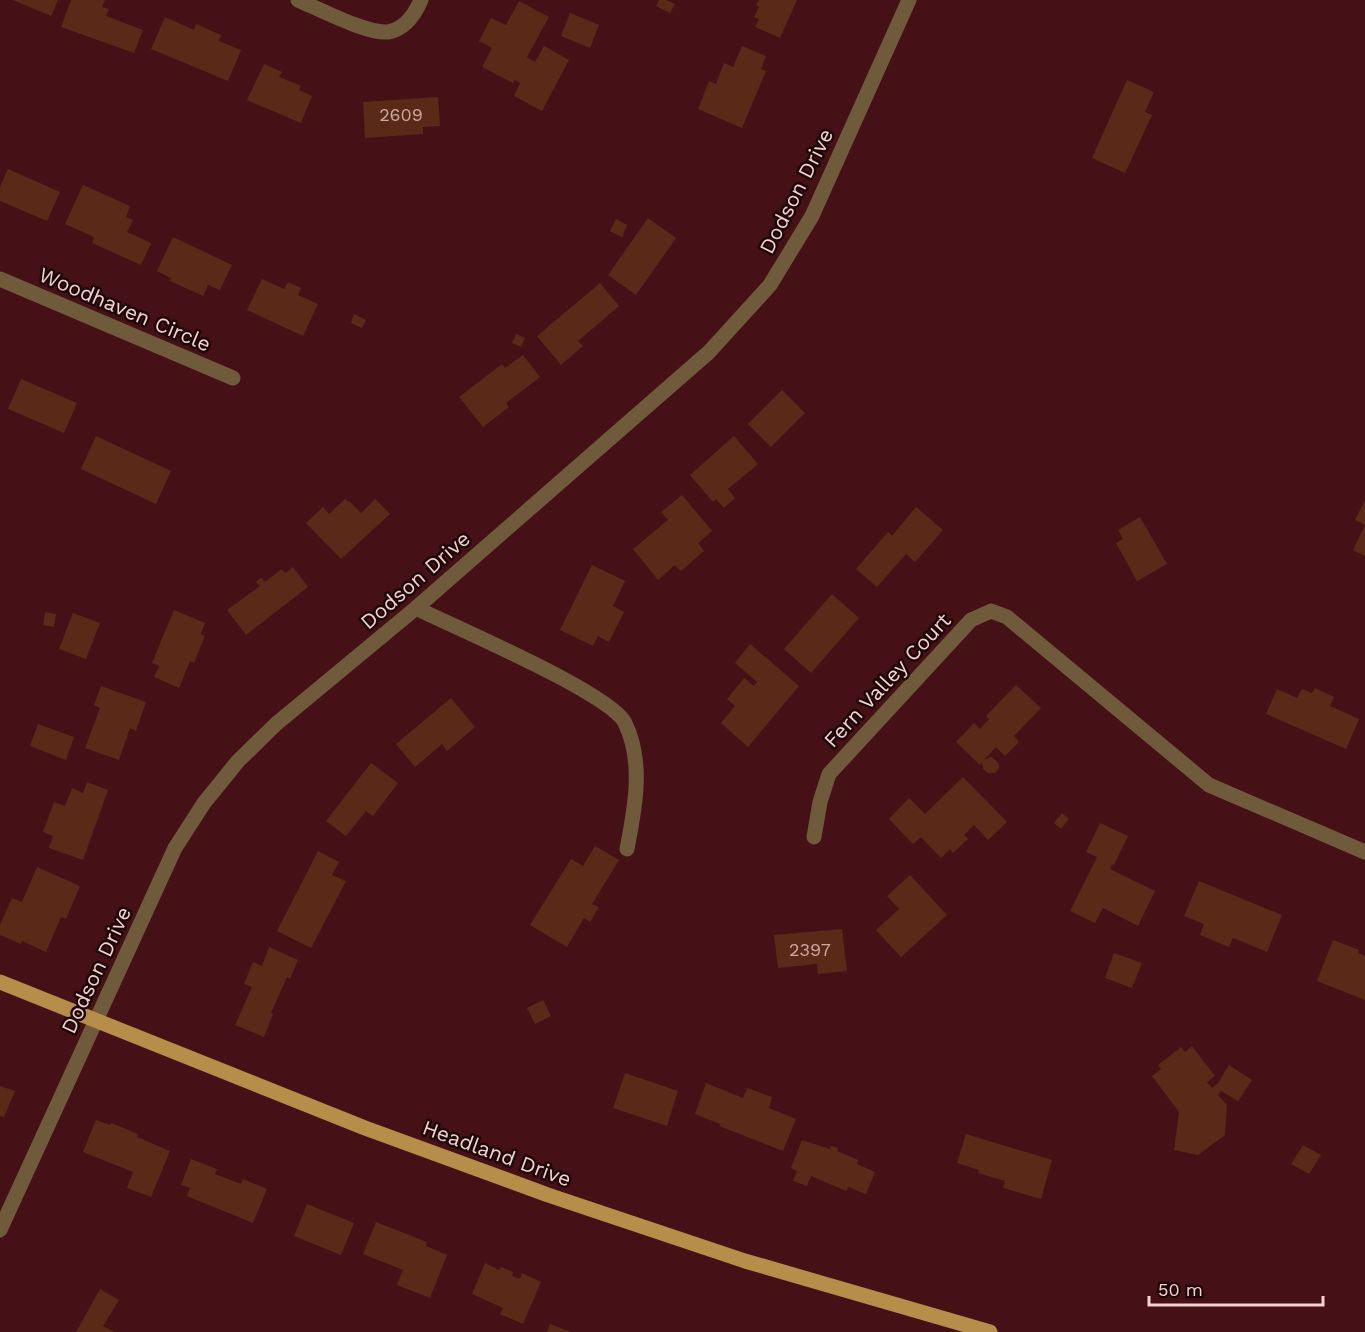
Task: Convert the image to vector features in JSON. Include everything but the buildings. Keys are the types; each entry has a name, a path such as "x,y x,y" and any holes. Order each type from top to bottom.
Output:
{"main road":[{"name":"Headland Drive","path":"0,982 365,1128 548,1195 745,1261 990,1332"}],"street":[{"path":"298,0 368,29 388,32 405,25 421,0"},
{"name":"Dodson Drive","path":"0,1230 175,848 204,803 238,761 276,724 416,609 709,352 770,285 812,216 909,0"},
{"name":"Woodhaven Circle","path":"0,279 233,378"},
{"path":"416,609 573,684 605,703 624,721 635,754 636,801 627,849"},
{"name":"Fern Valley Court","path":"814,837 820,802 829,774 971,620 991,611 1007,616 1209,784 1365,852"}]}
